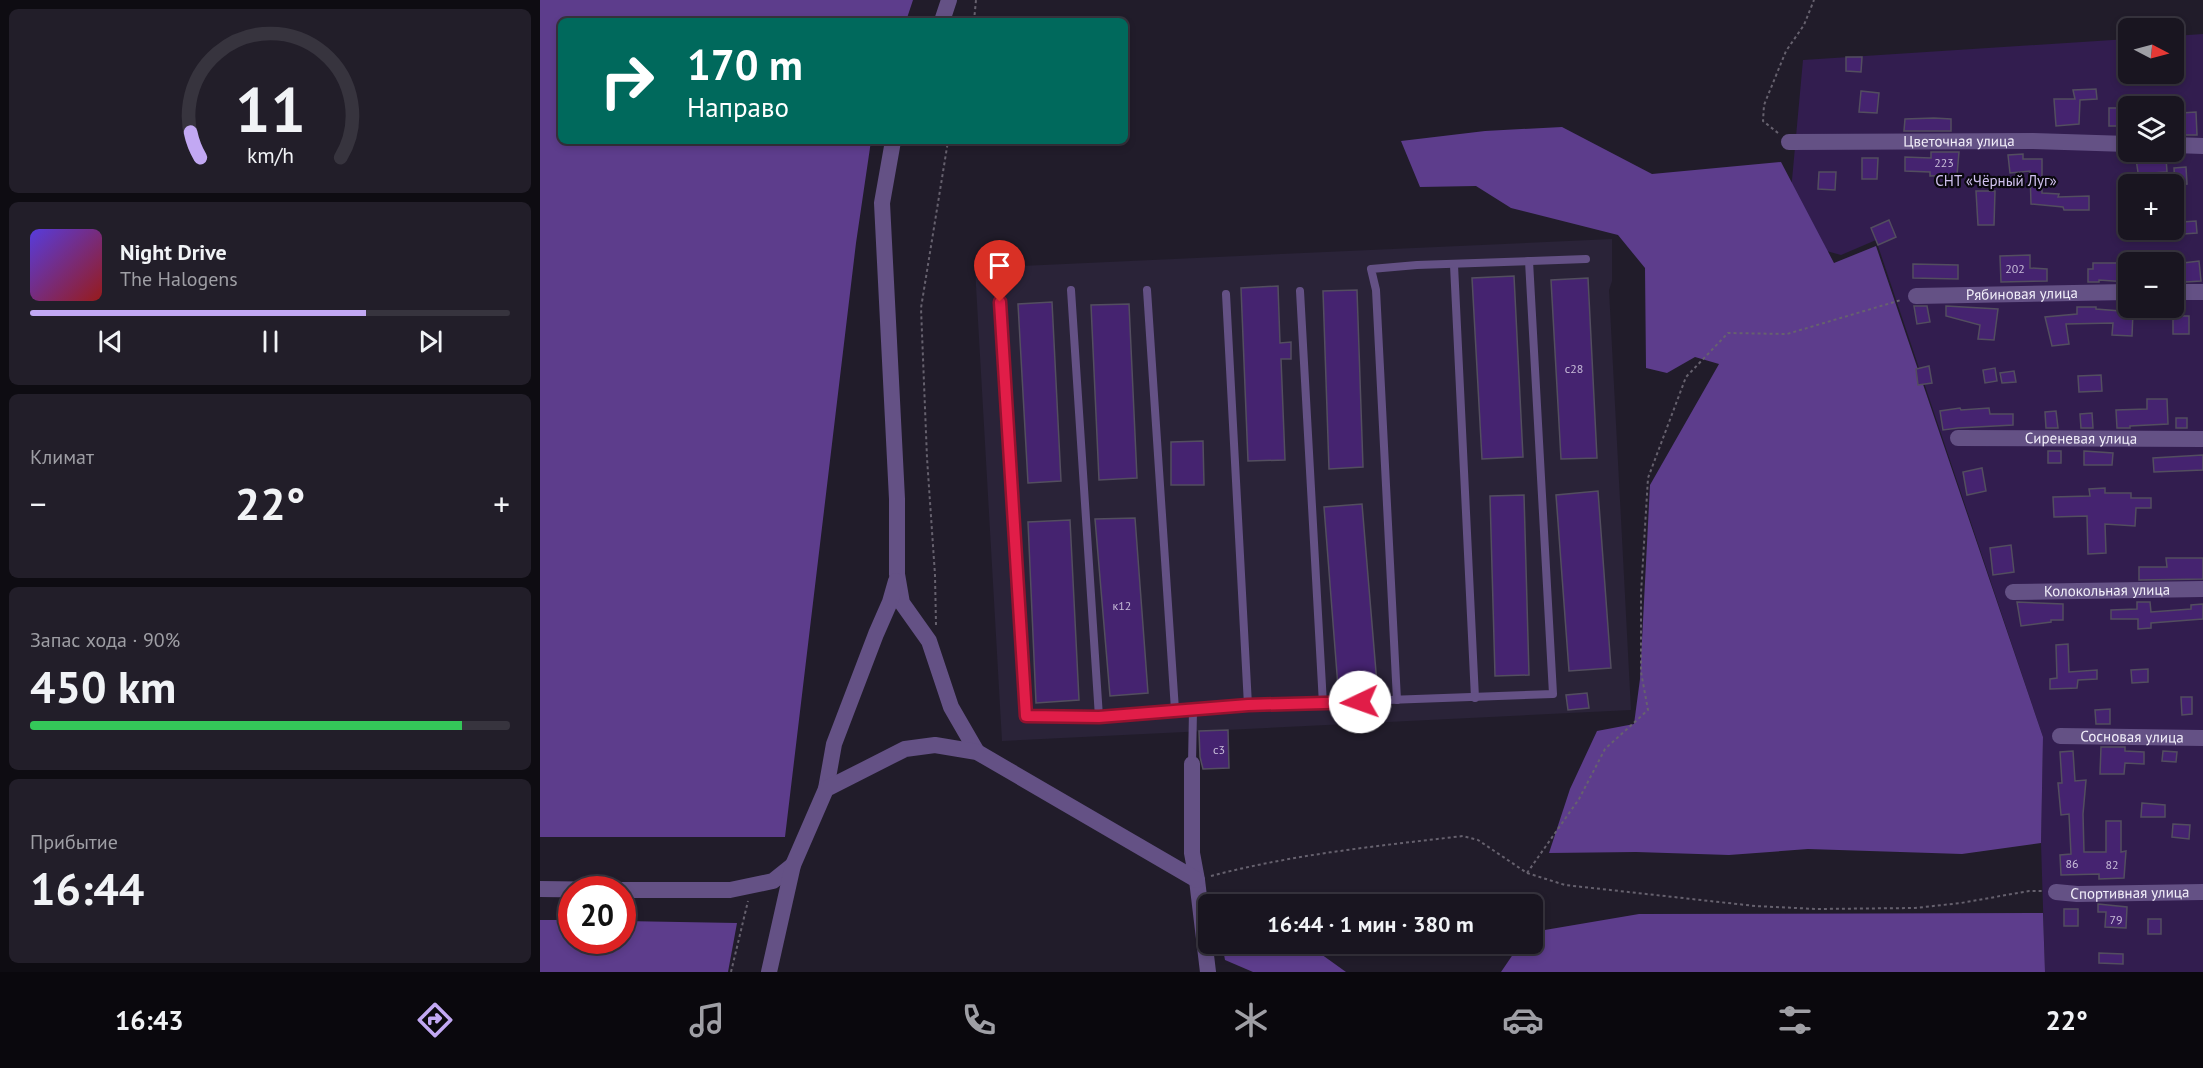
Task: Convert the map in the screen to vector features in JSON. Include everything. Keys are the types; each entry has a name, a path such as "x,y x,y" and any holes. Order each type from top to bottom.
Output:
{"street":[{"path":"943,18 949,0"},
{"name":"Цветочная улица","path":"1789,142 2033,141 2118,144"},
{"path":"892,144 882,203 897,499 897,574 902,603 929,641 951,707 977,752"},
{"path":"2184,147 2203,150"},
{"name":"Рябиновая улица","path":"1916,296 2118,292"},
{"path":"2184,292 2203,292"},
{"name":"Сиреневая улица","path":"1958,438 2203,439"},
{"path":"769,972 793,865 826,789 834,744 876,634 891,602 897,574"},
{"name":"Колокольная улица","path":"2013,592 2203,589"},
{"name":"Сосновая улица","path":"2060,736 2203,738"},
{"path":"826,789 905,749 935,745 977,752 1197,880"},
{"path":"1192,764 1192,853 1208,972"},
{"path":"636,890 730,890 773,881 793,865"},
{"path":"540,889 558,889"},
{"name":"Спортивная улица","path":"2056,892 2077,894 2203,892"}],"lane":[{"path":"1397,700 1376,290 1371,269 1408,265 1586,259"},
{"path":"1000,302 1026,716 1099,717 1248,705 1553,694 1529,261"},
{"path":"1454,265 1475,698"},
{"path":"1071,290 1099,717"},
{"path":"1147,290 1175,710"},
{"path":"1300,291 1323,704"},
{"path":"1226,294 1248,705"},
{"path":"1192,764 1193,710"}],"path":[{"path":"974,18 976,0"},
{"path":"1789,142 1763,121 1764,105 1786,51 1804,25 1814,0"},
{"path":"936,626 921,308 948,144"},
{"path":"1527,873 1579,799 1605,749 1648,710 1641,672 1641,593 1648,477 1686,377 1728,333 1787,334 1916,296"},
{"path":"1197,880 1260,863 1463,836 1478,840 1527,873 1565,885 1755,906 1816,909 1915,908 1961,903 2029,891 2056,892"},
{"path":"731,972 750,886"}],"shaded area":[{"path":"540,0 913,0 907,18 558,18 558,144 871,144 856,243 785,837 540,837"},
{"path":"1562,127 1652,174 1781,162 1834,263 1876,246 2043,737 2041,843 1962,854 1808,849 1729,855 1636,852 1549,853 1570,789 1597,731 1634,724 1640,679 1650,485 1719,364 1695,357 1667,373 1646,368 1645,268 1618,235 1511,208 1476,186 1420,187 1401,141 1485,131"},
{"path":"1612,239 1612,281 1609,290 1631,710 1002,741 975,268"},
{"path":"2043,913 2045,972 1501,972 1513,954 1543,954 1543,930 1639,914"},
{"path":"540,920 558,920 558,954 636,954 636,921 737,923 728,972 540,972"},
{"path":"1224,954 1321,954 1346,972 1253,972 1225,960"}],"green space":[{"name":"СНТ «Чёрный Луг»","path":"2203,34 2203,972 2045,972 2041,843 2043,737 1876,240 1841,255 1783,239 1792,180 1803,60 2118,40 2118,84 2184,84 2184,35"}],"building":[{"path":"1846,57 1862,57 1861,72 1846,71"},
{"path":"2096,89 2097,99 2080,100 2079,124 2056,126 2054,99 2075,99 2073,90"},
{"path":"1861,91 1879,93 1877,113 1859,112"},
{"path":"2109,108 2118,108 2118,126 2109,126"},
{"path":"2196,112 2197,135 2184,135 2184,113"},
{"path":"1905,119 1951,119 1951,131 1904,131"},
{"path":"1931,152 1959,152 1957,175 1930,176 1930,172 1905,171 1905,157 1931,158"},
{"path":"2023,154 2023,159 2042,159 2042,193 2059,194 2058,197 2089,196 2089,210 2064,210 2063,207 2031,204 2030,171 2010,173 2008,155"},
{"path":"1862,158 1878,158 1877,179 1862,179"},
{"path":"2136,162 2166,162 2167,172 2138,174"},
{"path":"2186,167 2187,184 2184,184 2184,174 2174,174 2174,168"},
{"path":"1819,172 1836,172 1835,190 1818,189"},
{"path":"1976,191 1995,191 1994,225 1978,225"},
{"path":"1889,220 1896,237 1878,245 1871,228"},
{"path":"2196,221 2197,233 2184,234 2184,222"},
{"path":"2030,255 2030,268 2047,269 2047,281 2001,282 2000,256"},
{"path":"2199,261 2201,281 2185,282 2184,263"},
{"path":"2093,263 2118,263 2118,281 2088,282 2088,269 2093,269"},
{"path":"1913,264 1958,265 1958,279 1913,278"},
{"path":"1514,276 1523,457 1482,459 1472,278"},
{"path":"1588,278 1597,458 1561,459 1551,280"},
{"path":"1278,286 1280,343 1291,342 1291,359 1281,359 1285,460 1248,461 1241,288"},
{"path":"1357,290 1363,467 1329,469 1323,291"},
{"path":"1052,302 1061,481 1028,483 1018,304"},
{"path":"1129,304 1137,478 1099,480 1091,305"},
{"path":"1914,306 1927,306 1930,322 1917,324"},
{"path":"1946,306 1998,309 1994,340 1978,339 1980,325 1946,316"},
{"path":"2077,307 2118,311 2118,318 2133,318 2132,336 2112,335 2113,323 2066,324 2069,344 2052,346 2045,317 2077,314"},
{"path":"2189,316 2189,334 2173,334 2173,318"},
{"path":"1929,366 1932,383 1918,385 1916,369"},
{"path":"1995,368 1997,381 1985,383 1983,370"},
{"path":"2014,371 2016,382 2002,383 2000,373"},
{"path":"2101,375 2102,391 2079,392 2078,376"},
{"path":"2147,399 2167,399 2168,424 2117,428 2116,410 2147,409"},
{"path":"1960,408 1961,410 1989,408 1990,414 2013,414 2013,425 1943,430 1940,411"},
{"path":"2056,411 2058,428 2046,428 2045,412"},
{"path":"2092,413 2093,428 2081,428 2080,414"},
{"path":"2176,418 2187,418 2187,428 2176,428"},
{"path":"1203,441 1204,485 1171,485 1171,442"},
{"path":"2048,451 2061,451 2061,463 2048,463"},
{"path":"2084,451 2113,453 2112,465 2084,465"},
{"path":"2203,455 2203,470 2154,472 2153,458"},
{"path":"1982,468 1986,491 1967,495 1963,472"},
{"path":"2105,488 2105,493 2131,493 2131,498 2151,498 2151,508 2136,508 2135,526 2105,524 2106,553 2088,554 2087,516 2054,517 2053,497 2090,496 2089,489"},
{"path":"1598,491 1611,668 1569,671 1556,495"},
{"path":"1524,495 1529,675 1495,676 1490,496"},
{"path":"1362,504 1377,684 1338,687 1324,507"},
{"path":"1135,518 1148,693 1110,696 1095,519"},
{"path":"1070,520 1079,700 1036,703 1028,522"},
{"path":"2011,545 2014,572 1993,575 1990,548"},
{"path":"2166,558 2203,558 2203,579 2139,580 2139,567 2167,567"},
{"path":"2017,602 2063,604 2063,620 2021,626"},
{"path":"2137,602 2150,602 2151,612 2191,609 2191,605 2203,604 2203,619 2151,623 2151,628 2138,629 2138,619 2111,619 2111,610 2137,609"},
{"path":"2068,644 2069,672 2097,670 2097,679 2078,680 2077,688 2050,689 2050,679 2057,678 2056,645"},
{"path":"2148,669 2148,682 2132,683 2131,670"},
{"path":"1587,693 1589,708 1568,710 1566,695"},
{"path":"2181,697 2192,697 2192,714 2182,715"},
{"path":"2110,709 2110,724 2096,724 2095,710"},
{"path":"1228,730 1229,768 1203,769 1199,731"},
{"path":"2101,747 2125,747 2125,751 2144,752 2144,764 2125,763 2124,774 2100,774"},
{"path":"2073,751 2075,781 2086,780 2083,814 2084,852 2106,852 2106,821 2121,821 2121,852 2126,851 2124,878 2099,879 2099,874 2061,875 2060,855 2071,854 2069,814 2061,815 2058,783 2062,783 2060,752"},
{"path":"2163,751 2177,752 2176,762 2162,761"},
{"path":"2142,803 2165,805 2165,817 2141,817"},
{"path":"2173,824 2190,825 2189,839 2172,837"},
{"path":"2098,904 2127,907 2126,928 2105,927 2106,912 2098,912"},
{"path":"2064,909 2078,909 2078,926 2064,926"},
{"path":"2148,919 2161,919 2161,934 2148,934"},
{"path":"2099,953 2123,954 2123,964 2099,963"}],"route":[{"path":"1000,302 1026,716 1099,717 1248,705 1360,702"}]}
